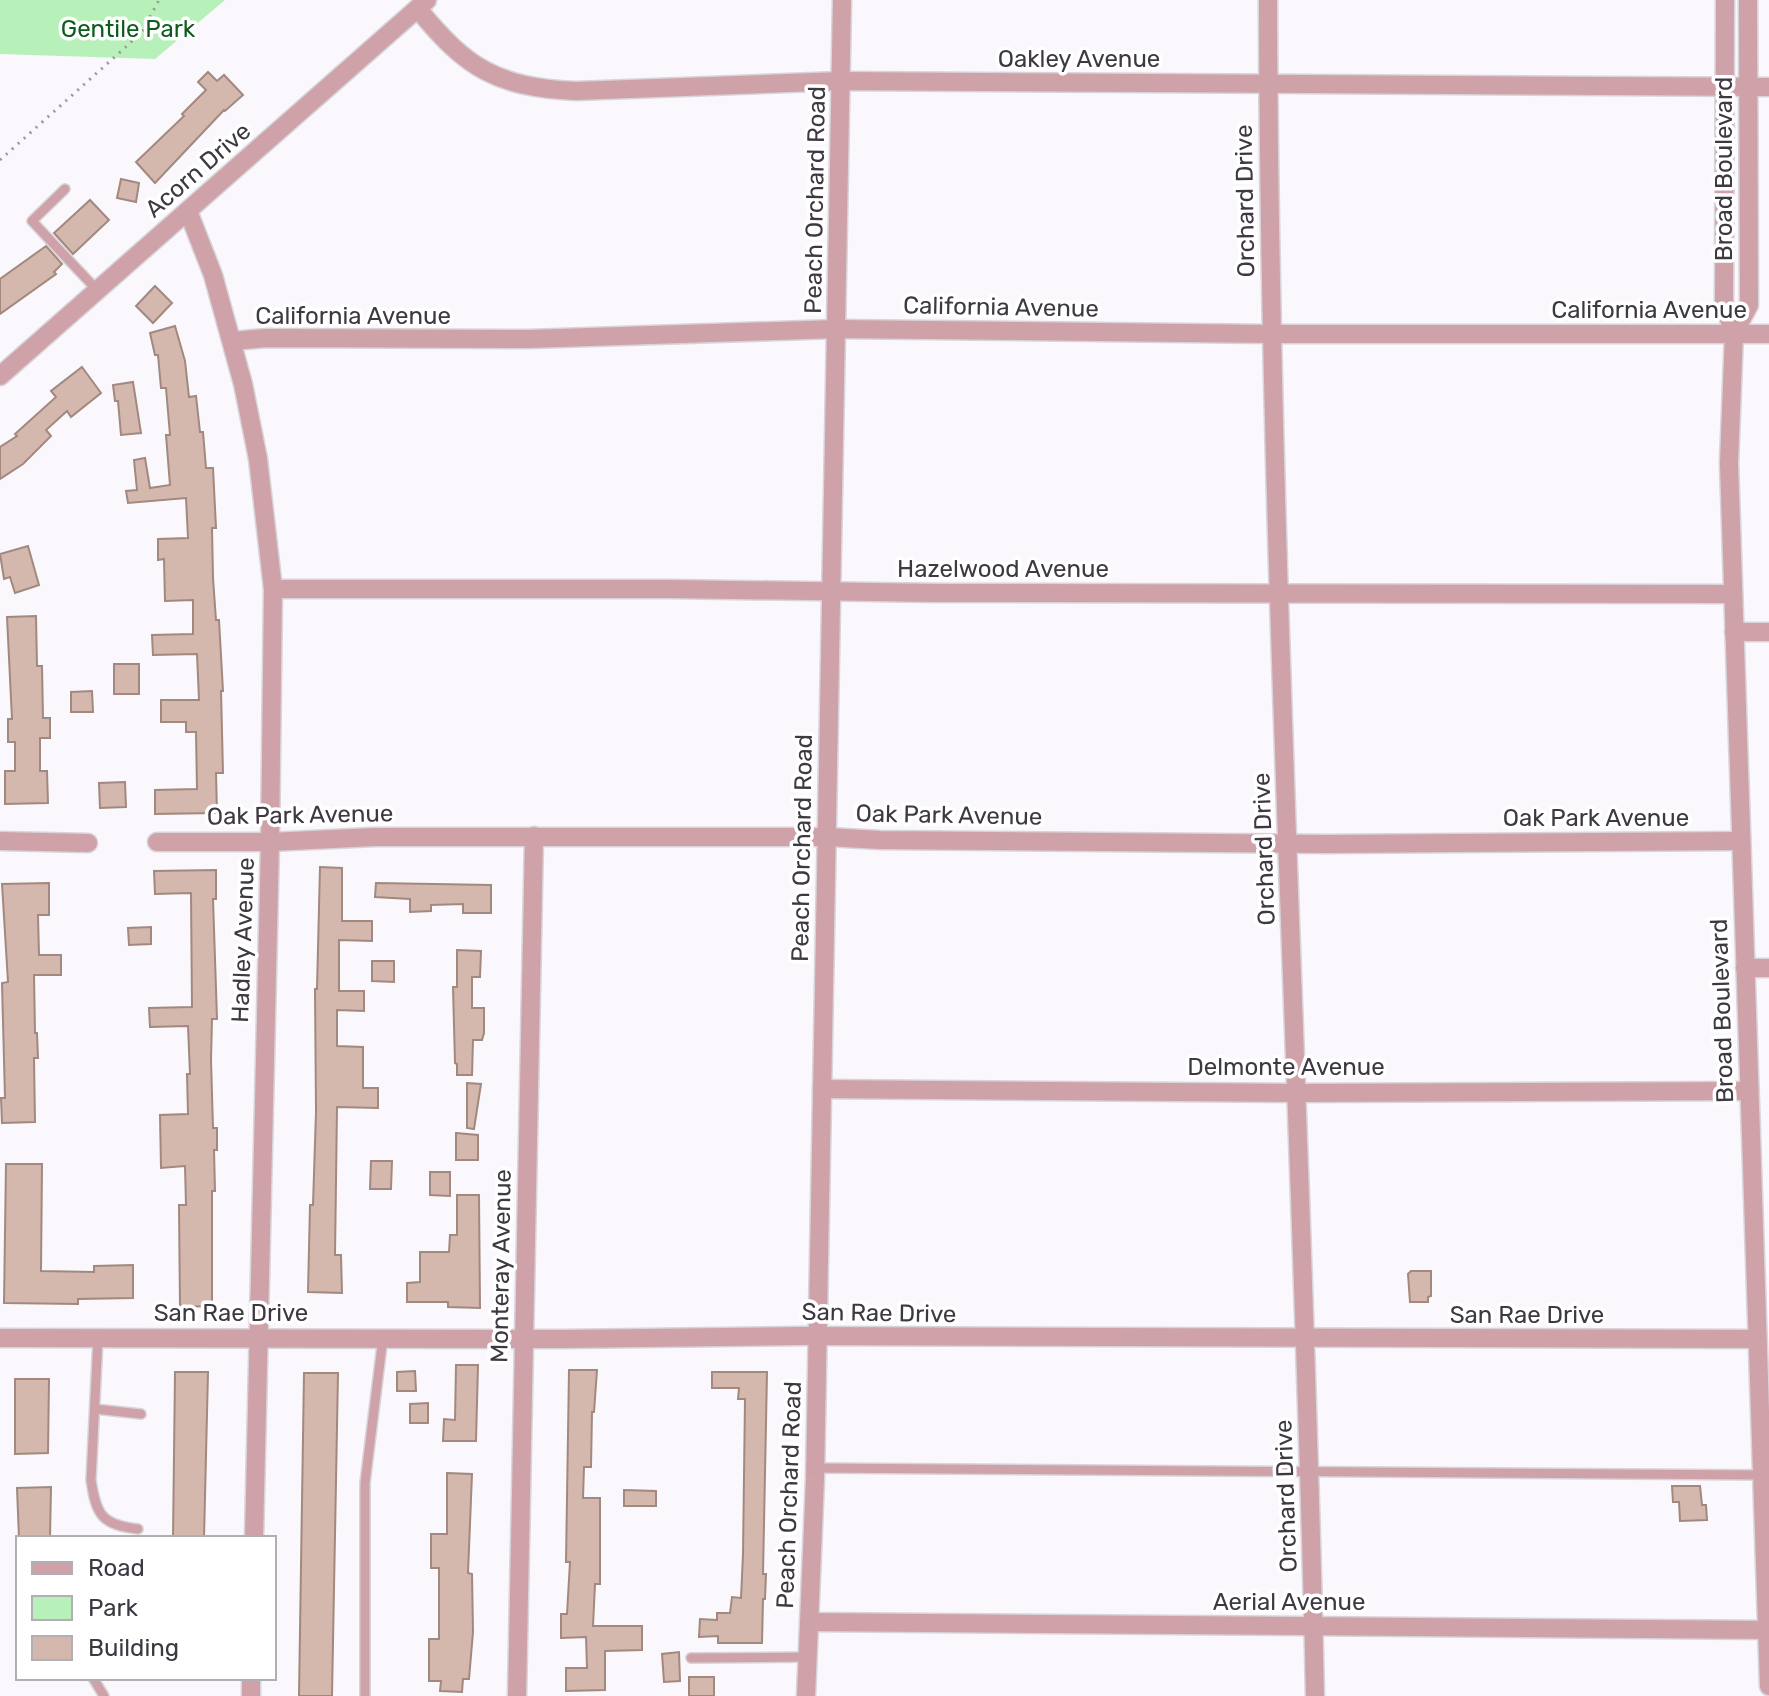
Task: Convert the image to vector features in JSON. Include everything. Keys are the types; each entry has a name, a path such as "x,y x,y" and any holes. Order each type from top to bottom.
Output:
{"street":[{"name":"Peach Orchard Road","path":"806,1696 818,1338 842,0"},
{"name":"Orchard Drive","path":"1268,0 1277,593 1289,844 1315,1696"},
{"name":"Broad Boulevard","path":"1725,0 1724,305 1734,333 1729,463 1749,1091 1763,1304 1757,1339 1769,1686"},
{"name":"Broad Boulevard","path":"1734,333 1749,305 1748,0"},
{"name":"Oakley Avenue","path":"422,4 460,55 483,71 507,82 537,89 576,91 841,81 1769,87"},
{"name":"Acorn Drive","path":"0,376 422,4"},
{"name":"Hadley Avenue","path":"188,211 213,275 233,341 258,459 273,589 254,1536"},
{"name":"California Avenue","path":"233,341 266,338 529,339 837,329 1271,334 1769,334"},
{"name":"Hazelwood Avenue","path":"273,589 1733,594"},
{"path":"1734,632 1769,632"},
{"name":"Oak Park Avenue","path":"157,842 534,836 1289,844 1740,841"},
{"name":"Monteray Avenue","path":"517,1696 534,836"},
{"path":"0,841 88,843"},
{"path":"1745,968 1769,968"},
{"name":"Delmonte Avenue","path":"822,1089 1295,1093 1403,1090 1749,1091"},
{"name":"San Rae Drive","path":"0,1338 564,1339 800,1336 1757,1339"},
{"name":"Aerial Avenue","path":"809,1622 1768,1630"}],"lane":[{"path":"65,189 32,221 97,290"},
{"path":"365,1696 365,1483 383,1337"},
{"path":"98,1338 91,1480 94,1502 108,1522 138,1529"},
{"path":"95,1409 141,1414"},
{"path":"815,1468 1762,1475"},
{"path":"691,1658 808,1657"}],"path":[{"path":"0,160 143,30 159,0"}],"green space":[{"name":"Gentile Park","path":"0,0 225,0 155,59 0,54"}],"building":[{"path":"208,72 217,81 224,75 243,95 224,110 155,183 136,162 206,90 198,82"},
{"path":"121,179 139,183 136,202 117,198"},
{"path":"90,200 109,220 73,254 54,233"},
{"path":"46,246 62,264 54,272 56,274 0,314 0,279"},
{"path":"155,286 172,303 153,323 136,306"},
{"path":"175,326 185,361 189,397 196,396 206,468 213,468 216,528 212,528 213,578 223,691 223,773 216,773 217,813 155,814 155,790 197,789 196,732 186,732 186,722 161,722 161,700 199,700 197,654 153,655 152,635 193,634 193,600 165,601 164,559 158,560 158,539 188,538 186,498 128,503 126,491 137,490 134,460 145,458 150,488 170,485 166,388 161,388 158,355 155,355 150,333"},
{"path":"82,367 101,393 71,417 67,411 46,430 51,436 23,464 0,479 0,447 17,436 15,434 56,397 51,391"},
{"path":"133,382 141,433 121,435 118,401 115,401 113,385"},
{"path":"28,546 39,585 15,593 10,577 4,579 0,554"},
{"path":"36,616 37,666 42,666 43,718 50,718 50,738 40,738 40,771 47,771 48,803 5,804 5,771 15,771 15,742 8,742 8,719 12,719 7,617"},
{"path":"114,664 139,664 139,694 114,694"},
{"path":"92,691 93,712 71,712 71,692"},
{"path":"125,782 126,807 100,808 99,783"},
{"path":"320,867 342,868 342,921 372,921 372,941 339,940 339,991 364,991 364,1011 337,1010 337,1046 363,1047 363,1088 378,1088 378,1108 337,1107 335,1255 341,1255 342,1293 308,1292 316,1112 315,989"},
{"path":"216,870 216,899 213,899 217,1019 212,1019 211,1060 213,1128 217,1128 217,1150 214,1150 215,1191 212,1191 212,1306 180,1307 179,1205 186,1205 185,1166 161,1168 160,1115 188,1114 188,1026 150,1027 149,1008 192,1007 191,893 155,894 154,871"},
{"path":"49,883 49,915 38,915 39,955 61,955 61,975 34,975 38,1058 34,1058 35,1122 2,1123 1,1098 5,1098 2,983 8,982 2,884"},
{"path":"376,883 491,885 491,913 463,913 463,904 431,905 431,911 410,912 410,899 375,897"},
{"path":"151,927 151,944 129,945 128,928"},
{"path":"457,950 481,951 480,977 472,977 472,1008 484,1008 484,1033 482,1040 473,1040 472,1075 457,1075 455,1063 453,987 457,987"},
{"path":"372,961 394,961 394,982 372,981"},
{"path":"467,1083 481,1084 474,1129 467,1128"},
{"path":"456,1133 478,1135 478,1160 456,1160"},
{"path":"371,1161 392,1161 391,1189 370,1189"},
{"path":"6,1164 42,1164 41,1271 94,1272 94,1266 133,1265 133,1298 78,1299 78,1304 4,1303"},
{"path":"430,1172 450,1172 450,1196 430,1195"},
{"path":"457,1195 479,1195 480,1308 448,1307 448,1302 407,1302 407,1283 420,1282 420,1252 449,1252 450,1235 457,1235"},
{"path":"1411,1271 1431,1271 1431,1296 1428,1302 1410,1302 1408,1274"},
{"path":"456,1365 478,1365 476,1441 443,1441 444,1419 455,1420"},
{"path":"569,1370 597,1370 591,1467 584,1467 583,1498 600,1498 600,1584 595,1584 593,1626 642,1626 642,1650 605,1651 605,1690 566,1691 566,1668 587,1668 586,1637 561,1638 561,1614 567,1614 570,1562 566,1562"},
{"path":"415,1371 416,1391 397,1391 397,1372"},
{"path":"175,1372 208,1372 204,1536 173,1536"},
{"path":"712,1372 767,1372 763,1574 766,1574 762,1643 718,1643 718,1636 699,1637 700,1619 717,1620 717,1613 730,1613 732,1597 741,1598 745,1399 738,1399 739,1388 712,1388"},
{"path":"304,1373 338,1373 332,1696 299,1696"},
{"path":"15,1379 49,1379 48,1453 15,1454"},
{"path":"428,1403 428,1423 410,1423 410,1404"},
{"path":"447,1473 472,1474 468,1573 472,1574 473,1632 469,1679 463,1679 462,1692 440,1691 441,1681 429,1681 429,1639 439,1639 439,1568 431,1568 431,1534 447,1534"},
{"path":"1672,1486 1700,1486 1707,1520 1680,1521 1679,1502 1673,1502"},
{"path":"51,1487 50,1536 19,1536 17,1488"},
{"path":"624,1490 656,1491 656,1506 624,1506"},
{"path":"679,1652 680,1681 664,1682 662,1654"},
{"path":"689,1677 714,1677 714,1696 689,1696"}]}
